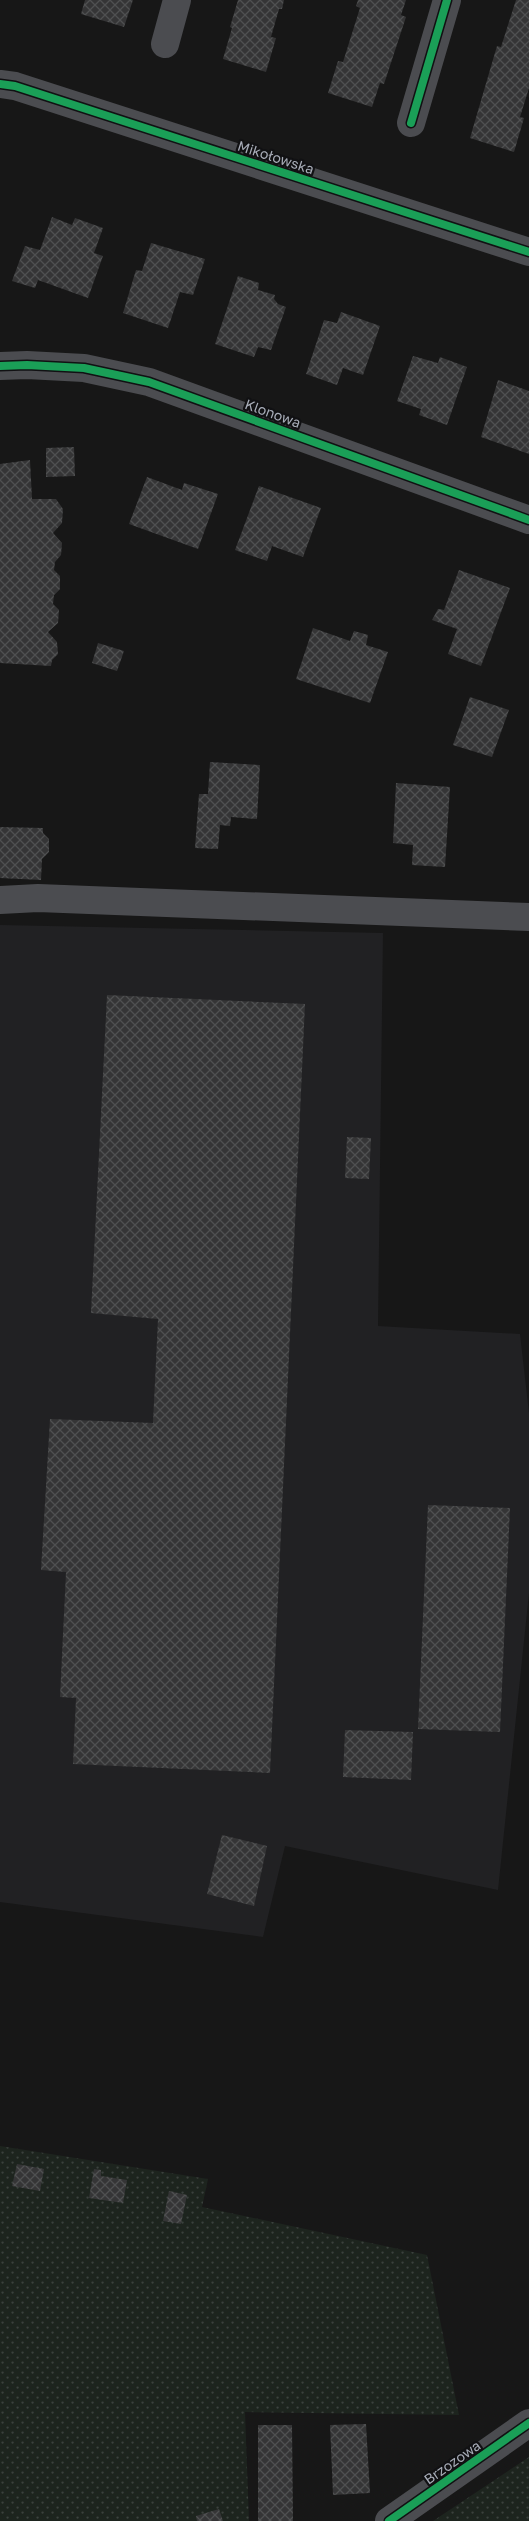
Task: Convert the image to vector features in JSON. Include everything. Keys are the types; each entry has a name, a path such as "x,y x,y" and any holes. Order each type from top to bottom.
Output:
{"street":[{"path":"165,44 177,0"},
{"path":"411,122 447,0"},
{"name":"Mikołowska","path":"5,82 529,252"},
{"name":"Klonowa","path":"0,366 27,365 84,368 149,382 529,520"},
{"path":"0,900 38,898 529,917"},
{"name":"Brzozowa","path":"389,2521 529,2423"}],"shaded area":[{"path":"0,925 383,933 378,1326 520,1334 529,1413 529,1593 498,1890 285,1846 263,1937 0,1902"},
{"path":"0,2146 208,2179 202,2207 427,2255 459,2415 245,2412 249,2521 0,2521"},
{"path":"529,2457 529,2521 433,2521"}],"building":[{"path":"85,0 133,0 124,27 81,14"},
{"path":"238,0 284,0 282,9 279,9 271,37 276,38 266,72 223,59"},
{"path":"358,0 406,0 401,15 406,17 384,84 380,83 372,107 328,93 338,61 343,62 360,8 356,6"},
{"path":"516,0 529,0 529,88 520,117 524,118 514,152 470,138 497,46 501,47"},
{"path":"52,217 72,225 75,218 103,228 94,253 103,256 88,298 38,280 35,288 12,281 25,246 40,250"},
{"path":"151,243 205,259 193,295 180,292 168,328 123,313 136,270 142,271"},
{"path":"238,276 259,283 258,290 275,295 274,299 278,304 286,307 271,350 258,347 254,357 215,344"},
{"path":"341,312 380,326 363,375 343,368 337,385 306,374 324,320 337,323"},
{"path":"413,356 438,363 440,357 467,367 447,425 419,415 421,409 397,401"},
{"path":"498,380 529,391 529,454 481,437"},
{"path":"74,447 75,476 46,477 46,448"},
{"path":"30,460 32,499 56,499 63,509 62,523 53,533 62,543 61,555 55,562 54,570 60,576 60,589 54,595 53,604 59,610 58,623 48,632 57,642 58,654 52,660 51,666 0,663 0,464"},
{"path":"147,477 182,490 184,483 218,494 198,549 129,524"},
{"path":"259,486 321,508 303,557 272,546 267,561 235,550"},
{"path":"459,570 510,588 481,666 448,654 457,629 432,620 438,609 444,610"},
{"path":"313,628 350,641 354,631 368,635 366,645 388,652 370,703 296,679"},
{"path":"98,643 124,651 117,671 92,663"},
{"path":"470,697 509,710 492,757 453,745"},
{"path":"210,762 260,765 257,819 231,817 230,826 220,825 218,849 195,848 199,794 208,794"},
{"path":"396,783 450,787 445,867 412,865 413,845 393,843"},
{"path":"0,827 43,828 43,833 49,839 49,852 42,859 41,880 0,878"},
{"path":"107,995 305,1004 270,1773 73,1764 76,1698 60,1697 66,1572 41,1570 50,1419 153,1423 158,1319 91,1313"},
{"path":"347,1137 371,1138 369,1179 345,1178"},
{"path":"428,1505 510,1508 500,1732 418,1729"},
{"path":"345,1730 413,1732 411,1780 343,1777"},
{"path":"222,1835 267,1846 254,1906 207,1894"},
{"path":"17,2164 44,2169 40,2191 12,2186"},
{"path":"94,2169 101,2170 101,2176 127,2180 123,2203 89,2198"},
{"path":"169,2191 187,2195 181,2224 163,2221"},
{"path":"366,2424 370,2493 333,2495 330,2425"},
{"path":"258,2425 292,2425 293,2521 258,2521"},
{"path":"219,2509 223,2521 197,2521 196,2516"}],"cycle path":[{"path":"411,123 447,0"},
{"path":"0,84 15,86 529,252"},
{"path":"0,366 27,365 84,368 149,382 529,520"},
{"path":"389,2521 529,2423"}]}
